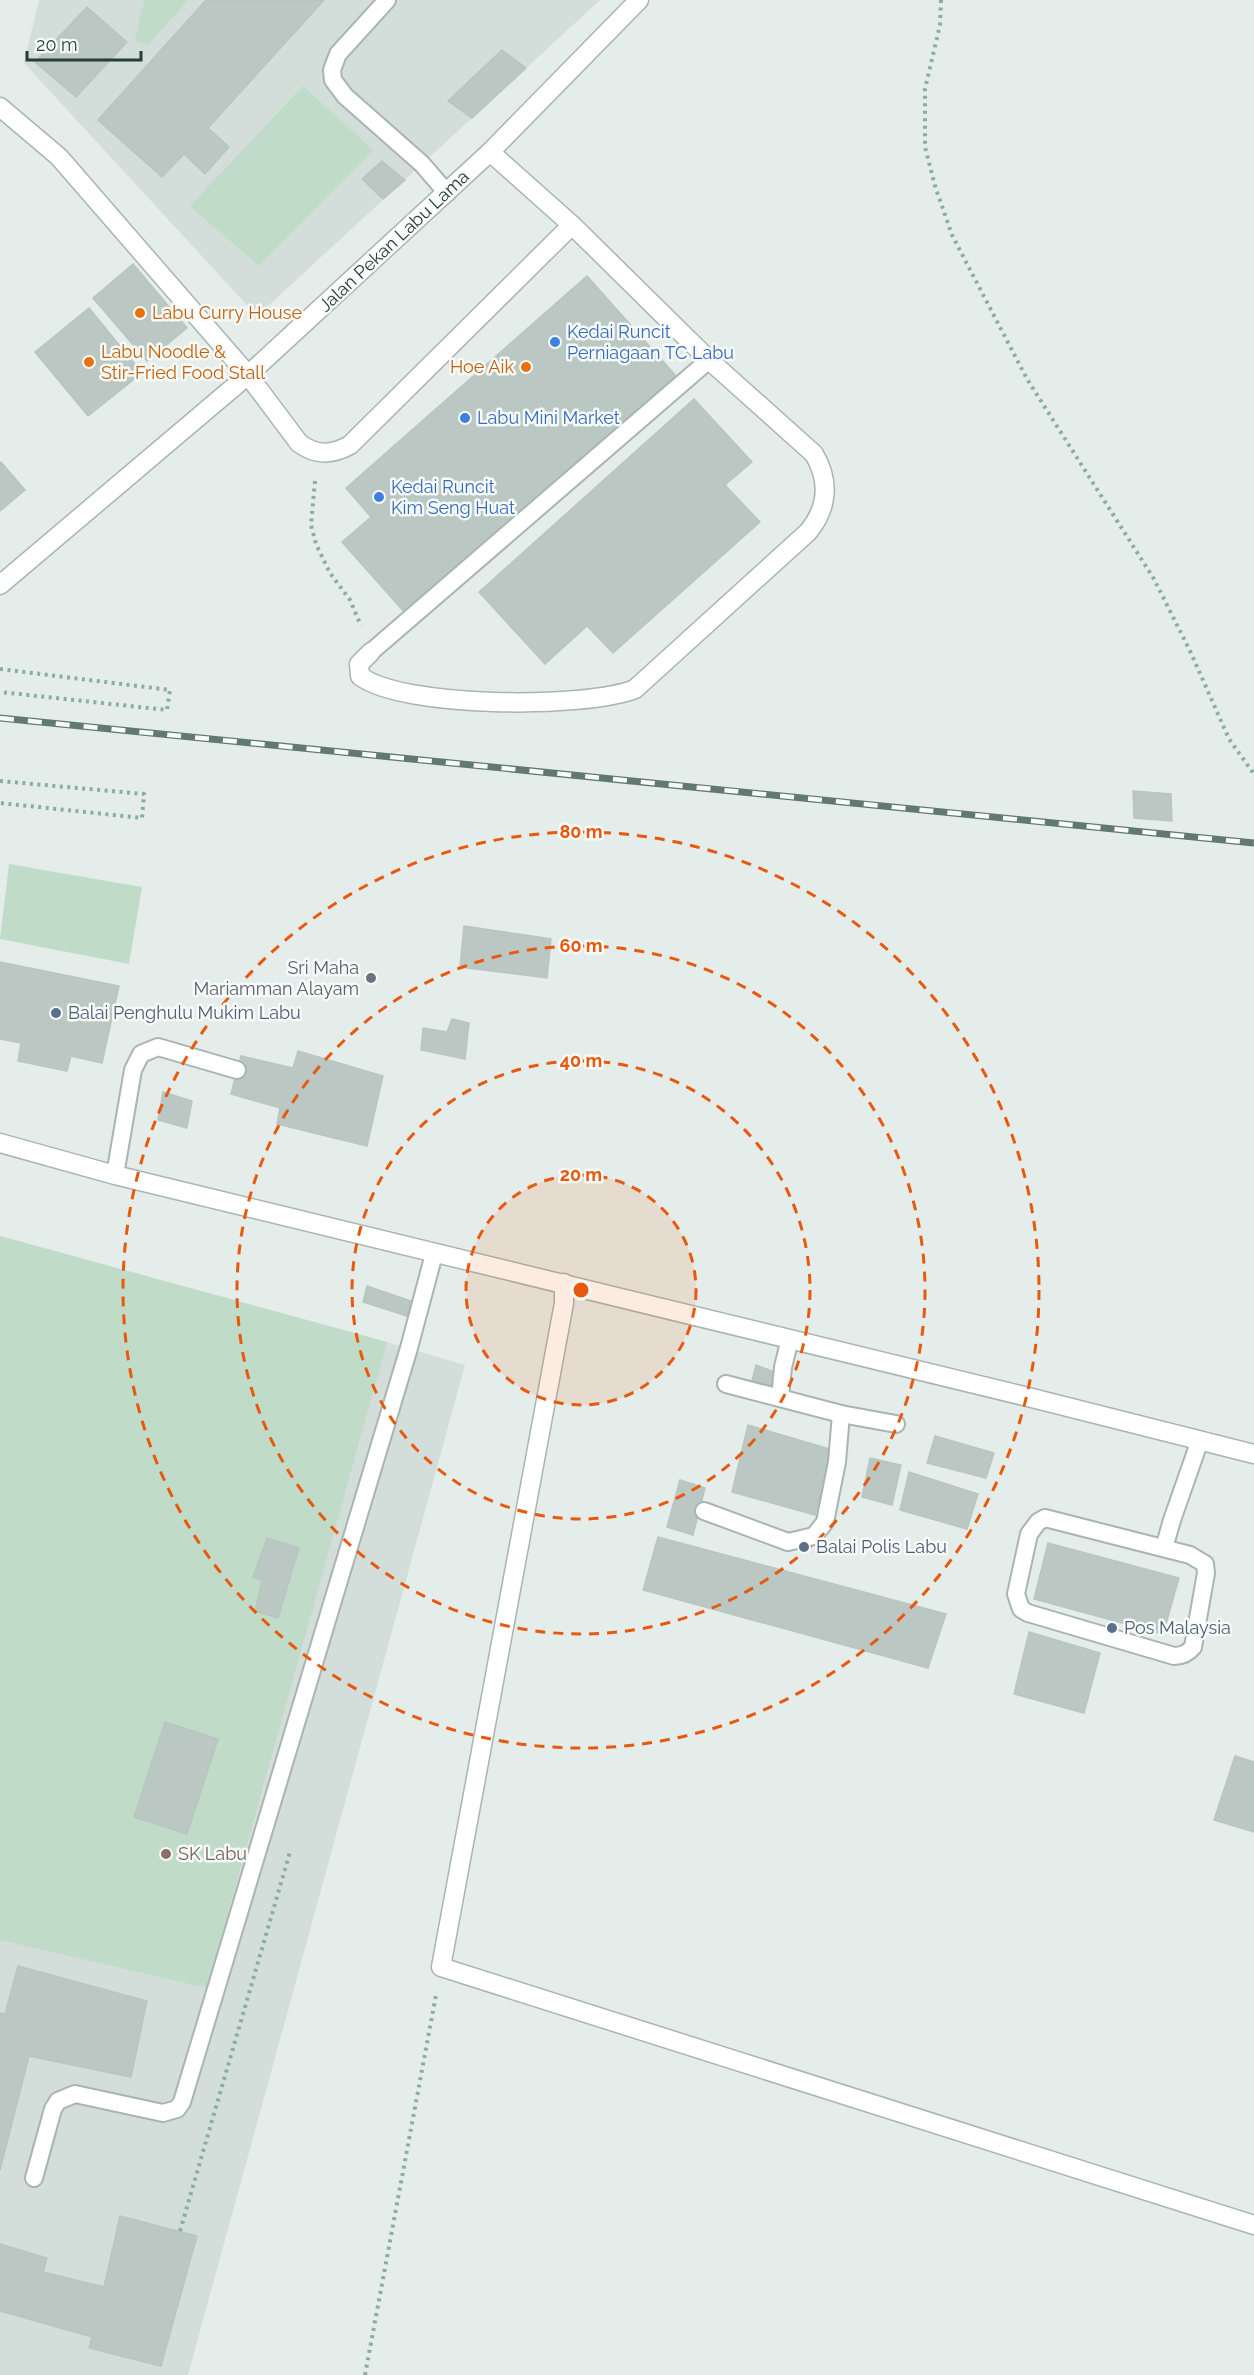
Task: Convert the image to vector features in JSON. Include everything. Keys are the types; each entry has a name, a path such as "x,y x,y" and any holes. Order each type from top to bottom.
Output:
{"street":[{"name":"Jalan Pekan Labu Lama","path":"0,585 248,375 447,193 639,0"},
{"path":"0,107 59,157 248,375 300,443 307,449 318,453 340,450 350,445 572,225"},
{"path":"371,652 359,664 358,670 360,676 369,683 392,691 463,702 566,700 613,696 635,689 808,532 816,523 825,499 826,489 822,467 814,454 709,360 572,225 490,152"},
{"path":"0,1143 115,1175 434,1254 564,1283 1254,1454"},
{"path":"564,1283 562,1315 441,1967 1254,2225"}],"lane":[{"path":"387,0 338,54 332,70 333,80 345,96 422,164 447,193"},
{"path":"371,652 709,360"},
{"path":"115,1175 133,1070 141,1054 158,1047 237,1070"},
{"path":"34,2178 53,2109 58,2101 75,2094 163,2113 177,2109 182,2102 409,1348 434,1254"},
{"path":"780,1398 783,1366 790,1339"},
{"path":"726,1384 841,1414 896,1424"},
{"path":"704,1511 788,1542 814,1536 825,1522 837,1462 841,1414"},
{"path":"1164,1548 1200,1440"},
{"path":"1045,1518 1164,1548 1198,1559 1205,1564 1206,1574 1193,1647 1182,1656 1028,1613 1021,1609 1017,1602 1016,1594 1029,1534 1038,1522 1045,1518"}],"path":[{"path":"941,0 940,25 925,88 924,147 934,186 952,235 1027,379 1154,579 1191,653 1229,739 1254,774"},
{"path":"318,453 311,525 316,544 330,573 350,600 371,652"},
{"path":"0,669 170,690 167,710 0,692"},
{"path":"0,781 144,794 142,818 0,803"},
{"path":"365,2375 441,1967"}],"shaded area":[{"path":"39,0 600,0 257,316 24,63"},
{"name":"SK Labu","path":"0,1236 465,1365 188,2375 0,2375"}],"green space":[{"path":"144,0 188,0 148,45 135,41"},
{"path":"303,86 373,150 259,266 190,206"},
{"path":"9,864 142,887 129,964 0,939"},
{"path":"0,1236 387,1342 207,1988 0,1940"}],"building":[{"path":"206,0 324,0 208,128 229,147 205,174 184,154 162,177 98,120"},
{"path":"87,7 127,42 76,97 35,62"},
{"path":"502,50 526,68 472,118 448,101"},
{"path":"382,161 405,180 383,199 362,179"},
{"name":"Labu Curry House","path":"133,264 187,328 147,361 93,298"},
{"path":"587,276 676,376 406,614 342,542 371,517 346,488"},
{"name":"Labu Noodle & Stir-Fried Food Stall","path":"89,308 142,373 88,416 35,352"},
{"path":"694,399 752,462 725,485 760,522 613,653 587,626 545,664 479,592"},
{"path":"0,463 25,490 0,511"},
{"path":"1133,791 1171,794 1172,821 1134,818"},
{"path":"464,926 551,939 547,978 460,967"},
{"name":"Balai Penghulu Mukim Labu","path":"0,962 119,986 102,1063 71,1056 67,1071 18,1061 21,1043 0,1039"},
{"path":"452,1019 469,1023 465,1059 421,1050 423,1028 447,1032"},
{"path":"298,1051 383,1076 367,1146 277,1124 280,1108 231,1094 241,1056 293,1068"},
{"path":"163,1092 192,1101 187,1128 158,1120"},
{"path":"367,1286 411,1301 407,1316 363,1302"},
{"path":"756,1365 777,1373 773,1391 751,1385"},
{"path":"748,1425 833,1450 815,1515 732,1492"},
{"path":"935,1436 994,1453 986,1478 927,1463"},
{"path":"870,1458 901,1465 892,1505 862,1497"},
{"path":"909,1472 978,1494 967,1529 900,1510"},
{"path":"680,1480 705,1488 693,1535 667,1527"},
{"path":"658,1537 946,1614 928,1668 643,1590"},
{"path":"267,1538 299,1548 278,1618 255,1611 262,1580 253,1577"},
{"path":"1048,1543 1179,1578 1163,1634 1034,1599"},
{"path":"1029,1632 1100,1653 1084,1713 1014,1694"},
{"path":"165,1722 218,1739 187,1834 134,1817"},
{"path":"1235,1756 1254,1762 1254,1832 1214,1820"},
{"path":"18,1966 147,2001 131,2077 29,2056 0,2170 0,2013 5,2014"},
{"path":"120,2216 197,2236 161,2366 89,2348 92,2337 0,2311 0,2244 47,2258 43,2272 104,2287"}],"railway":[{"path":"0,718 1254,843"}],"place":[{"name":"Labu Curry House","path":"140,313"},
{"name":"Kedai Runcit Perniagaan TC Labu","path":"555,342"},
{"name":"Labu Noodle & Stir-Fried Food Stall","path":"89,362"},
{"name":"Hoe Aik","path":"526,367"},
{"name":"Labu Mini Market","path":"465,418"},
{"name":"Kedai Runcit Kim Seng Huat","path":"379,497"},
{"name":"Sri Maha Mariamman Alayam","path":"371,978"},
{"name":"Balai Penghulu Mukim Labu","path":"56,1013"},
{"name":"Balai Polis Labu","path":"804,1547"},
{"name":"Pos Malaysia","path":"1112,1628"},
{"name":"SK Labu","path":"166,1854"}]}
